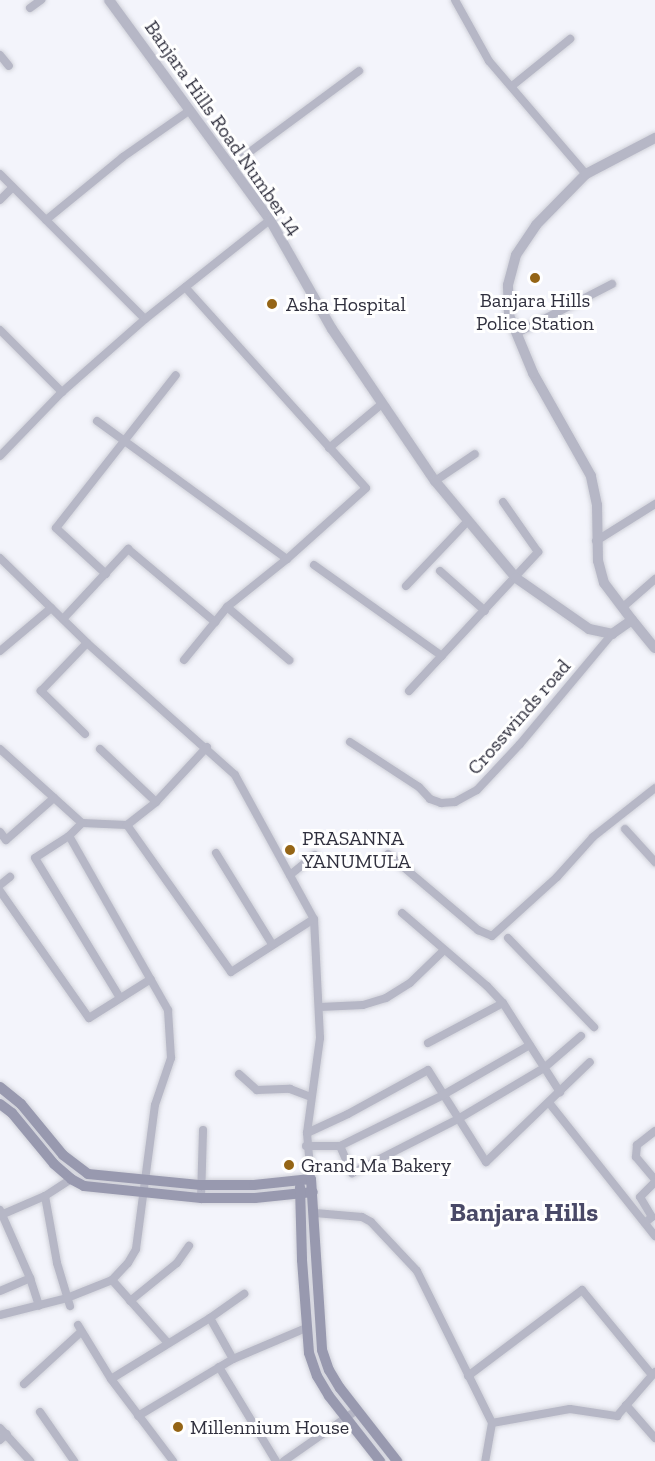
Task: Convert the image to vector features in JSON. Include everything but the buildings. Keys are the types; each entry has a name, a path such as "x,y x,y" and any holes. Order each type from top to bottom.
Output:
{"main road":[{"path":"2,1091 78,1169 102,1177 201,1185 254,1185 312,1179 322,1350 329,1370 397,1461"},
{"path":"0,1104 71,1179 92,1188 201,1198 255,1198 313,1192"},
{"path":"300,1180 309,1353 317,1376 380,1461"}],"street":[{"path":"30,8 41,0"},
{"name":"Banjara Hills Road Number 14","path":"109,0 232,165 270,220 332,329 435,481 516,578 589,629 612,634"},
{"path":"455,0 489,61 586,174"},
{"path":"512,86 570,39"},
{"path":"0,55 9,66"},
{"path":"232,165 359,71"},
{"path":"46,220 123,157 190,110"},
{"path":"655,138 586,174 536,225 516,255 508,285 509,315 533,373 591,476 597,505 596,541 604,583 655,648"},
{"path":"0,174 145,319"},
{"path":"0,200 13,187"},
{"path":"0,456 62,392 145,319 270,220"},
{"path":"517,333 612,284"},
{"path":"184,660 227,607 287,559 366,488 185,287"},
{"path":"0,330 62,392"},
{"path":"106,574 56,528 176,375"},
{"path":"329,448 383,403"},
{"path":"97,421 287,559"},
{"path":"435,481 475,454"},
{"path":"409,691 538,552 503,502"},
{"path":"596,541 655,504"},
{"path":"406,586 468,521"},
{"path":"63,619 128,549 215,622"},
{"path":"0,558 87,643 207,747 235,775 314,919 320,1038 306,1146 312,1179"},
{"path":"314,565 442,656"},
{"path":"440,571 485,610"},
{"path":"623,608 655,579"},
{"path":"227,607 289,660"},
{"path":"0,651 51,608"},
{"path":"612,634 632,620"},
{"name":"Crosswinds road","path":"350,742 419,787 430,799 454,802 477,790 513,752 612,634"},
{"path":"85,734 41,691 87,643"},
{"path":"0,748 82,823 127,825 156,802 207,747"},
{"path":"100,749 156,802"},
{"path":"388,854 478,930 492,936 557,877 593,837 655,788"},
{"path":"0,832 6,840 54,798"},
{"path":"82,823 69,837 35,858 120,998"},
{"path":"127,825 231,972 314,919"},
{"path":"626,829 655,862"},
{"path":"0,1315 68,1302 112,1280 128,1263 136,1249 155,1105 171,1058 168,1010 69,837"},
{"path":"216,853 272,944"},
{"path":"290,875 315,855"},
{"path":"0,885 10,877"},
{"path":"0,891 89,1018 151,979"},
{"path":"402,914 503,1003 560,1092"},
{"path":"508,938 594,1027"},
{"path":"320,1006 363,1005 386,998 410,983 444,950"},
{"path":"428,1043 503,1003"},
{"path":"339,1146 352,1173 458,1119 544,1068 581,1036"},
{"path":"306,1146 339,1146 443,1095 530,1045"},
{"path":"307,1133 348,1114 428,1070 486,1162 549,1104 590,1062"},
{"path":"239,1074 257,1090 290,1089 311,1097"},
{"path":"549,1104 654,1234"},
{"path":"201,1198 203,1130"},
{"path":"645,1223 652,1217 640,1197 655,1181 636,1157 638,1145 655,1131"},
{"path":"39,1306 30,1278 1,1213 45,1196 71,1179"},
{"path":"45,1196 57,1263 68,1302"},
{"path":"315,1213 362,1217 381,1229 417,1271 492,1423 485,1461"},
{"path":"130,1301 174,1265 189,1246"},
{"path":"0,1291 30,1278"},
{"path":"112,1280 168,1343"},
{"path":"468,1376 582,1290 653,1373 616,1416 570,1409 492,1423"},
{"path":"111,1379 210,1318 244,1294"},
{"path":"210,1318 233,1359"},
{"path":"138,1416 233,1359 306,1328"},
{"path":"24,1384 80,1329 111,1379 173,1461"},
{"path":"219,1367 276,1461"},
{"path":"626,1405 655,1438"},
{"path":"284,1461 357,1410"},
{"path":"40,1412 74,1461"},
{"path":"0,1428 8,1434 28,1460"},
{"path":"0,1440 8,1434"}],"place":[{"name":"Banjara Hills Police Station","path":"535,278"},
{"name":"Asha Hospital","path":"272,304"},
{"name":"PRASANNA YANUMULA","path":"290,850"},
{"name":"Grand Ma Bakery","path":"289,1165"},
{"name":"Millennium House","path":"178,1427"}],"district":[{"name":"Banjara Hills","path":"524,1213"}]}
